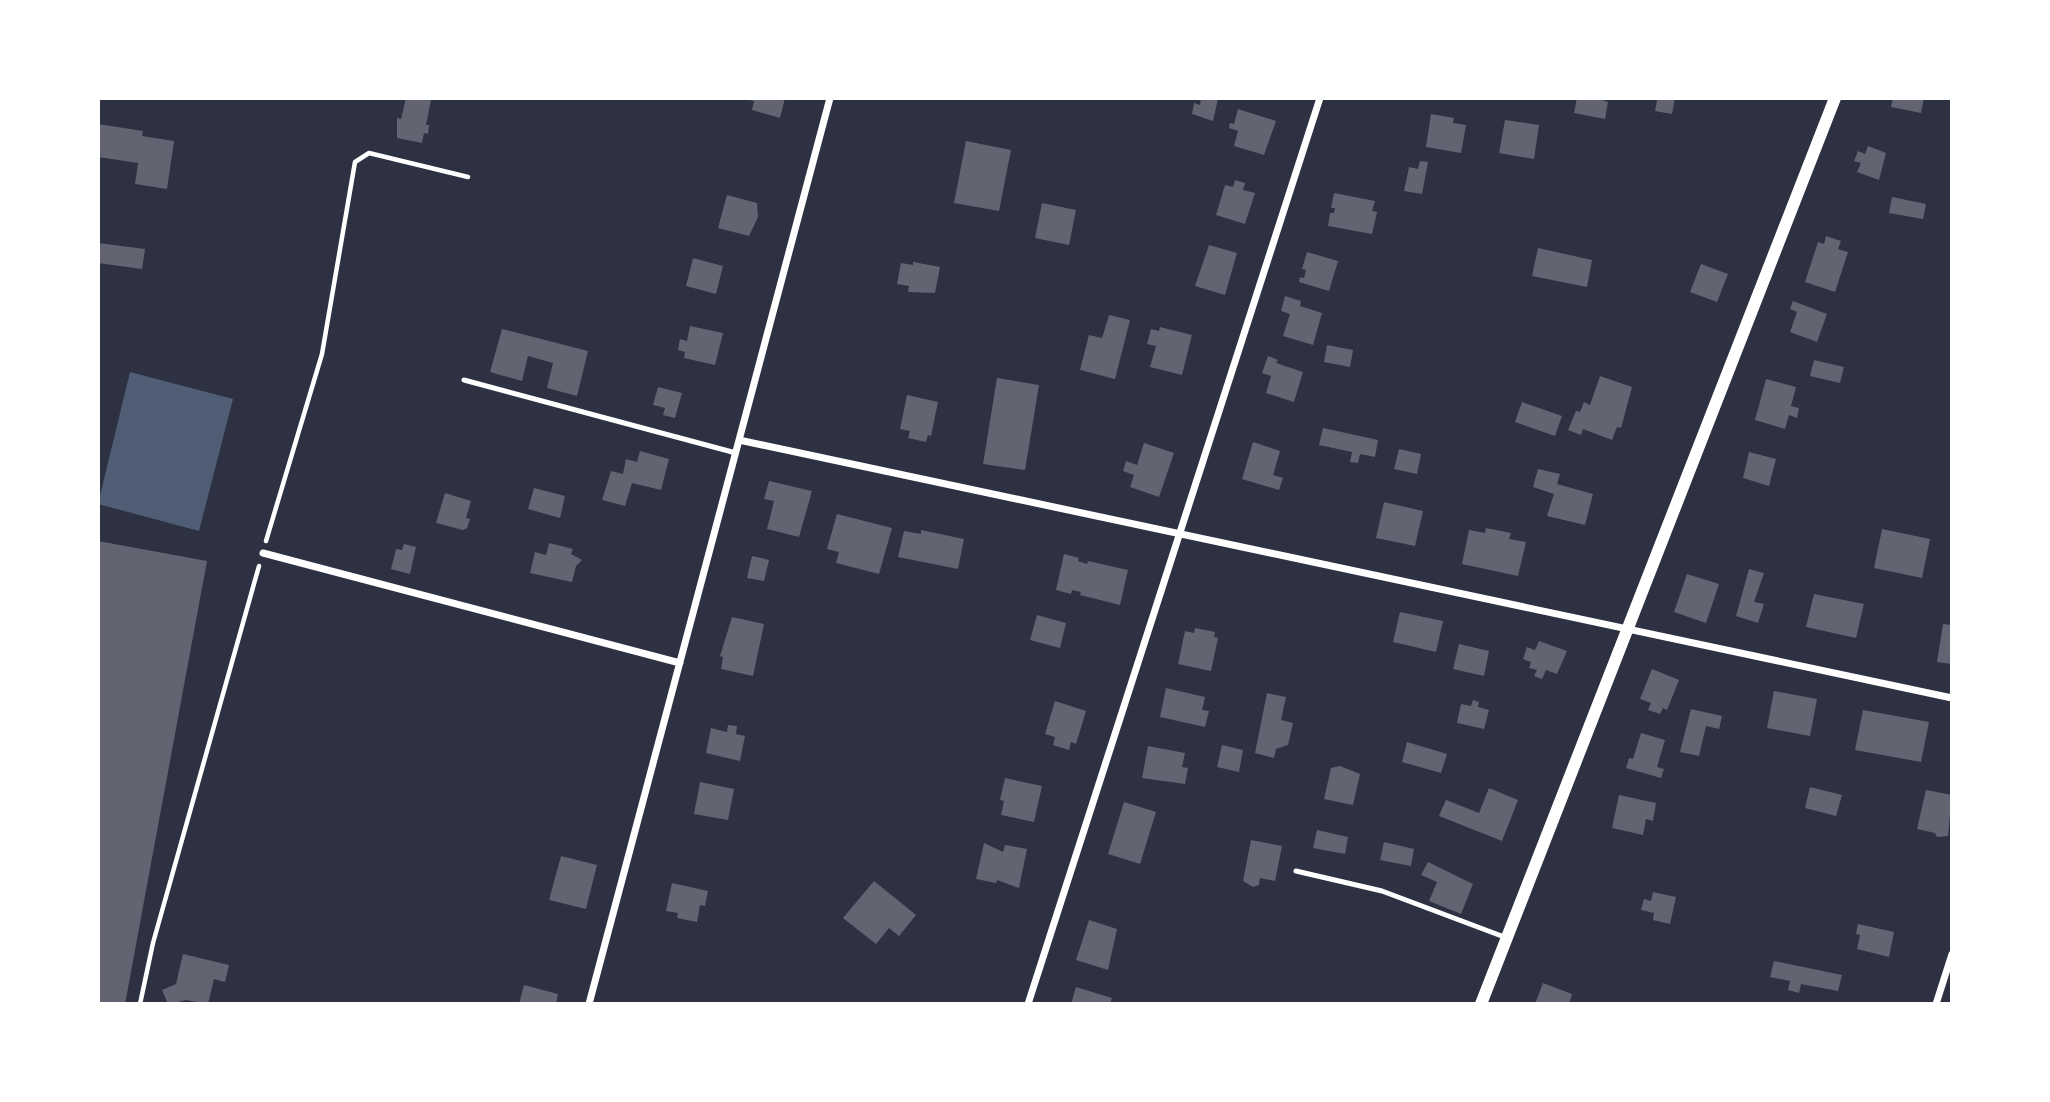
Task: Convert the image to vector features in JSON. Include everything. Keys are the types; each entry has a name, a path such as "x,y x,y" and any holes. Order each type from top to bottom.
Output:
{"street":[{"path":"589,1004 830,98"},
{"path":"1028,1004 1321,98"},
{"path":"1481,1004 1835,98"},
{"path":"740,440 1181,535 1629,627 1952,698"},
{"path":"262,553 680,663"},
{"path":"1936,1004 1952,954"}],"lane":[{"path":"464,380 736,453"},
{"path":"1296,871 1382,891 1507,938"}],"path":[{"path":"140,1004 153,943 262,553 322,354 355,162 369,153 468,177"}],"water":[{"path":"130,372 233,399 199,531 98,504"}],"building":[{"path":"406,98 431,100 426,125 429,125 428,134 424,133 422,143 397,138 397,118 401,119"},
{"path":"785,98 780,118 752,110 754,101 745,99"},
{"path":"1201,98 1218,99 1213,121 1192,114 1194,103 1200,105"},
{"path":"1577,98 1596,98 1608,102 1605,119 1574,113"},
{"path":"1651,98 1675,98 1672,114 1655,111 1657,100"},
{"path":"1893,98 1924,98 1921,113 1891,107"},
{"path":"1238,109 1276,121 1264,155 1234,146 1238,131 1229,128 1230,123 1234,124"},
{"path":"1431,114 1454,118 1453,123 1466,125 1461,153 1426,147"},
{"path":"1505,120 1539,125 1534,159 1499,153"},
{"path":"98,124 143,131 142,136 174,141 167,189 135,184 138,163 98,157"},
{"path":"966,141 1011,150 999,211 954,203"},
{"path":"1868,146 1886,153 1879,180 1857,172 1861,163 1854,161 1858,151 1865,154"},
{"path":"1420,161 1428,162 1422,194 1404,191 1409,167 1418,169"},
{"path":"1235,180 1245,183 1243,190 1255,193 1245,224 1216,215 1225,185 1233,187"},
{"path":"1334,193 1375,201 1372,211 1377,212 1372,234 1328,226 1330,213 1334,213 1335,208 1331,208"},
{"path":"727,195 757,203 758,217 749,236 718,228"},
{"path":"1892,197 1926,204 1923,219 1889,213"},
{"path":"1042,203 1076,210 1069,245 1035,238"},
{"path":"1826,236 1841,241 1838,249 1848,252 1835,292 1805,282 1818,242 1824,244"},
{"path":"98,243 145,249 142,269 98,263"},
{"path":"1209,245 1237,253 1225,295 1195,286"},
{"path":"1538,248 1592,260 1587,287 1532,276"},
{"path":"1307,252 1338,261 1329,291 1299,282 1300,277 1304,278 1306,270 1302,269"},
{"path":"693,258 723,266 716,294 686,286"},
{"path":"913,262 940,267 935,293 908,292 909,286 897,284 901,263 913,265"},
{"path":"1701,264 1728,274 1717,302 1690,292"},
{"path":"1285,296 1301,301 1300,306 1322,313 1313,345 1283,336 1290,314 1281,311"},
{"path":"1793,301 1827,314 1817,342 1790,332 1797,312 1790,309"},
{"path":"1109,315 1130,320 1115,379 1080,370 1089,335 1102,338"},
{"path":"690,326 723,333 715,365 684,358 685,352 678,350 680,339 687,341"},
{"path":"1160,327 1192,335 1182,375 1150,367 1156,346 1147,344 1151,329 1159,331"},
{"path":"502,329 588,351 577,396 547,388 553,363 528,356 522,381 490,372"},
{"path":"1327,345 1353,350 1350,367 1324,362"},
{"path":"1268,356 1278,360 1276,363 1303,372 1294,402 1266,393 1271,376 1262,373"},
{"path":"1814,360 1844,367 1840,383 1810,376"},
{"path":"1600,376 1632,387 1621,428 1617,427 1612,440 1583,429 1581,435 1568,430 1576,411 1580,412 1584,402 1590,405"},
{"path":"997,378 1039,385 1025,470 983,464"},
{"path":"1766,379 1796,387 1791,406 1799,408 1797,418 1789,415 1785,429 1755,420"},
{"path":"658,387 682,393 675,418 663,415 665,408 653,405"},
{"path":"907,395 938,402 931,436 928,435 926,442 908,438 910,431 900,429"},
{"path":"1522,402 1562,416 1555,436 1515,422"},
{"path":"1323,428 1378,440 1375,457 1360,454 1358,463 1350,462 1352,452 1319,445"},
{"path":"1253,442 1280,451 1273,475 1283,478 1279,490 1242,479"},
{"path":"1144,443 1174,453 1159,497 1130,487 1134,475 1123,471 1126,461 1137,465"},
{"path":"1399,449 1421,454 1417,474 1394,469"},
{"path":"640,451 669,459 661,490 632,483 625,506 602,500 611,471 623,474 626,459 637,462"},
{"path":"1749,452 1776,459 1769,486 1743,478"},
{"path":"1538,469 1560,474 1557,484 1593,494 1585,525 1547,516 1554,494 1533,487"},
{"path":"769,481 812,491 799,537 767,529 774,501 764,499"},
{"path":"534,488 565,496 560,518 528,509"},
{"path":"445,493 471,501 466,518 470,519 467,528 463,530 436,523"},
{"path":"1384,502 1423,511 1415,546 1376,538"},
{"path":"837,514 892,528 879,574 836,563 839,552 827,549"},
{"path":"1486,528 1511,533 1509,539 1526,542 1518,576 1462,564 1469,530 1485,533"},
{"path":"1882,529 1930,539 1922,578 1874,568"},
{"path":"921,530 964,539 958,569 898,557 904,531 921,534"},
{"path":"98,541 207,561 125,1004 98,1004"},
{"path":"549,543 573,549 571,554 582,560 576,566 572,582 530,573 535,552 546,555"},
{"path":"404,544 416,547 410,574 391,569 396,549 402,550"},
{"path":"1064,554 1079,558 1078,561 1087,564 1088,561 1128,570 1120,605 1080,595 1081,592 1072,590 1071,594 1056,590"},
{"path":"752,556 769,560 764,581 747,578"},
{"path":"1749,569 1764,573 1754,602 1764,604 1758,623 1736,616"},
{"path":"1687,574 1719,584 1706,623 1674,612"},
{"path":"1814,594 1864,604 1856,638 1806,627"},
{"path":"1400,612 1443,621 1436,652 1393,642"},
{"path":"1037,615 1066,623 1060,648 1030,640"},
{"path":"732,617 764,624 753,676 721,669 723,657 720,656"},
{"path":"1943,624 1952,625 1952,664 1937,662"},
{"path":"1195,628 1215,632 1214,637 1218,638 1211,671 1178,664 1185,631 1194,633"},
{"path":"1539,641 1567,651 1557,674 1546,670 1542,679 1534,676 1537,670 1529,668 1531,662 1523,659 1527,647 1535,650"},
{"path":"1459,644 1489,651 1484,676 1453,669"},
{"path":"1652,669 1679,680 1667,710 1663,708 1660,714 1648,710 1651,703 1640,699"},
{"path":"1166,688 1205,697 1202,710 1209,711 1205,727 1160,717"},
{"path":"1774,691 1817,699 1810,736 1767,728"},
{"path":"1267,693 1286,697 1281,720 1293,723 1288,745 1276,749 1274,758 1255,753"},
{"path":"1473,700 1479,702 1478,707 1489,710 1484,729 1457,723 1461,704 1471,706"},
{"path":"1055,701 1086,711 1076,744 1071,742 1069,750 1053,745 1055,737 1045,734"},
{"path":"1691,709 1722,716 1719,729 1706,726 1699,756 1680,752"},
{"path":"1863,710 1929,722 1921,762 1855,750"},
{"path":"728,725 737,726 736,734 745,736 740,761 706,753 711,728 727,732"},
{"path":"1641,733 1665,740 1657,767 1664,769 1661,778 1626,768 1629,758 1633,759"},
{"path":"1407,742 1447,754 1441,773 1402,762"},
{"path":"1222,745 1243,750 1239,772 1217,767"},
{"path":"1148,746 1185,753 1182,767 1188,768 1185,784 1142,778"},
{"path":"1340,766 1360,774 1353,805 1324,799 1331,768"},
{"path":"1005,778 1042,786 1034,822 1001,815 1004,801 1000,800"},
{"path":"700,782 734,789 728,820 694,814"},
{"path":"1810,787 1842,795 1836,816 1805,808"},
{"path":"1489,788 1518,800 1502,841 1439,816 1446,800 1479,813"},
{"path":"1926,790 1952,795 1948,836 1937,837 1935,833 1917,829"},
{"path":"1619,795 1656,803 1653,821 1646,819 1643,835 1612,828"},
{"path":"1124,802 1156,812 1140,864 1108,854"},
{"path":"1317,830 1348,837 1345,854 1313,848"},
{"path":"1251,840 1282,846 1275,881 1260,878 1259,885 1253,887 1243,881"},
{"path":"1384,842 1414,849 1411,866 1380,860"},
{"path":"984,843 1003,852 1005,845 1027,849 1019,888 997,880 996,883 976,879"},
{"path":"561,856 597,865 586,909 549,900"},
{"path":"1428,862 1473,884 1461,914 1429,901 1437,882 1421,875"},
{"path":"874,881 916,915 899,936 889,928 876,944 843,918"},
{"path":"672,883 708,891 705,906 700,905 697,922 677,918 678,913 666,911"},
{"path":"1653,892 1676,897 1670,924 1653,920 1654,913 1641,910 1644,899 1651,901"},
{"path":"1089,920 1117,929 1108,970 1076,960"},
{"path":"1858,924 1894,932 1889,957 1857,949 1860,935 1856,934"},
{"path":"183,954 229,965 225,982 214,979 208,1004 186,1000 168,1004 162,990 176,984"},
{"path":"1774,961 1842,975 1838,991 1801,984 1799,993 1788,990 1790,981 1770,977"},
{"path":"1543,983 1572,994 1569,1004 1535,1004"},
{"path":"524,985 558,994 556,1004 519,1004"},
{"path":"1076,987 1112,998 1110,1004 1071,1004"}]}
